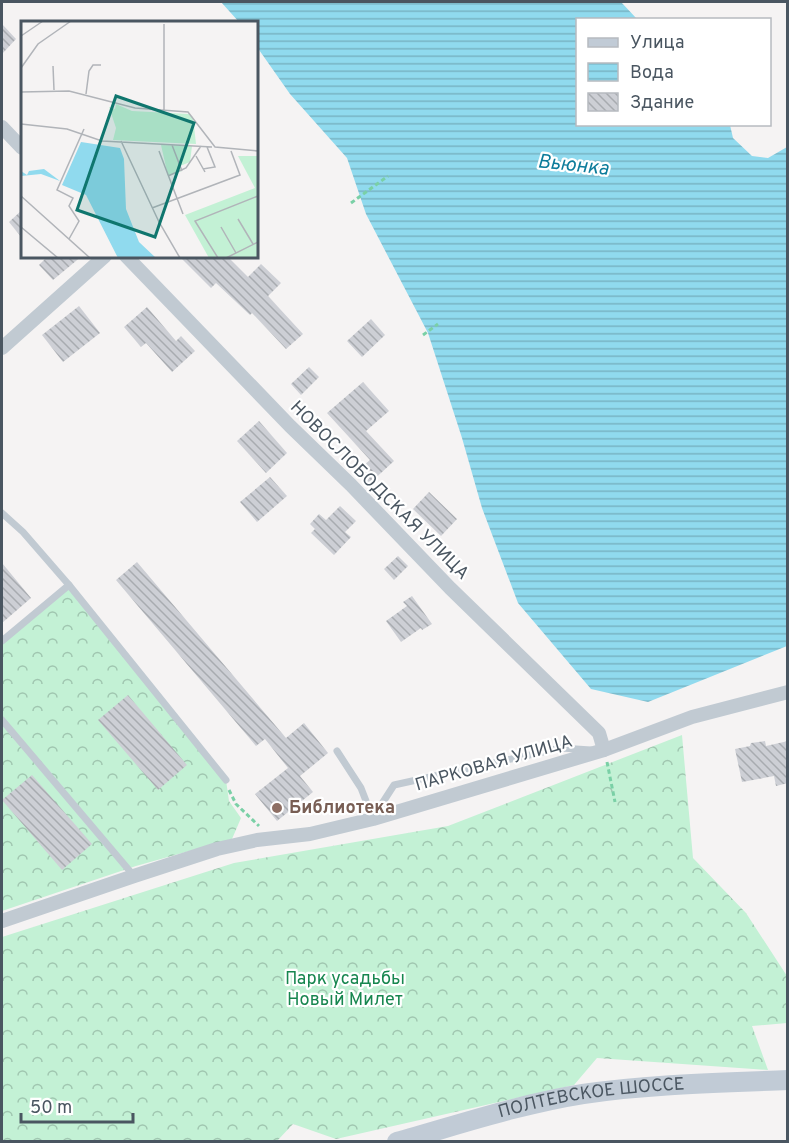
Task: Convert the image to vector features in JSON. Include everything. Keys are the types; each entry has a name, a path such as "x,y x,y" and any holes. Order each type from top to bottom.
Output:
{"street":[{"path":"2,127 21,147"},
{"path":"2,348 103,258"},
{"name":"НОВОСЛОБОДСКАЯ УЛИЦА","path":"128,258 450,588 599,734 604,750"},
{"name":"ПАРКОВАЯ УЛИЦА","path":"2,921 217,849 310,834 373,819 604,750 692,717 788,692"},
{"name":"ПОЛТЕВСКОЕ ШОССЕ","path":"397,1142 530,1105 581,1095 642,1087 788,1080"}],"lane":[{"path":"2,513 24,532 69,585 226,780"},
{"path":"2,641 69,585"},
{"path":"2,720 134,876"},
{"path":"373,819 394,785 561,748 604,750"},
{"path":"337,751 361,788 373,819"}],"path":[{"path":"351,203 388,176"},
{"path":"423,335 438,324"},
{"path":"604,750 615,802"},
{"path":"226,780 236,804 261,830 262,840"}],"green space":[{"path":"69,585 226,780 229,801 241,818 232,839 136,866 2,911 2,641"},
{"name":"Парк усадьбы Новый Милет","path":"682,735 693,858 746,913 787,976 787,1023 752,1026 768,1070 597,1058 574,1085 336,1139 293,1124 277,1141 2,1141 2,937 234,863 448,826"}],"water":[{"name":"Вьюнка","path":"221,2 621,2 636,18 576,18 576,126 730,126 733,138 752,156 768,158 787,147 787,646 648,702 591,689 518,603 482,508 428,333 366,214 347,158 290,94 258,48 258,21 238,21"}],"building":[{"path":"2,24 16,39 2,54"},
{"path":"21,211 21,237 9,222"},
{"path":"46,258 80,258 53,280 39,265"},
{"path":"181,258 229,258 248,277 261,264 281,283 268,296 303,334 286,349 252,313 250,315 216,283 211,288"},
{"path":"79,306 100,333 63,362 42,335"},
{"path":"147,307 176,341 181,336 195,351 172,372 146,343 141,347 124,327"},
{"path":"371,319 385,335 362,357 347,341"},
{"path":"309,367 319,377 301,395 291,384"},
{"path":"363,382 389,411 366,431 394,461 369,484 357,471 370,460 327,413"},
{"path":"259,421 287,453 266,473 237,441"},
{"path":"270,477 287,496 257,522 240,502"},
{"path":"429,492 457,519 441,536 413,509"},
{"path":"340,506 356,521 345,532 351,537 334,555 311,533 315,529 310,524 319,514 326,520"},
{"path":"398,556 408,566 394,580 384,569"},
{"path":"137,562 286,738 304,723 328,753 300,776 313,792 277,821 255,794 288,768 265,739 256,746 116,580"},
{"path":"2,563 31,598 2,623"},
{"path":"412,596 432,624 422,630 421,628 401,642 386,621 407,606 403,602"},
{"path":"128,695 187,765 158,790 98,720"},
{"path":"765,741 766,746 788,741 788,783 776,786 774,776 742,782 735,749"},
{"path":"32,775 92,844 62,870 2,800"}],"place":[{"name":"Библиотека","path":"277,808"}]}
